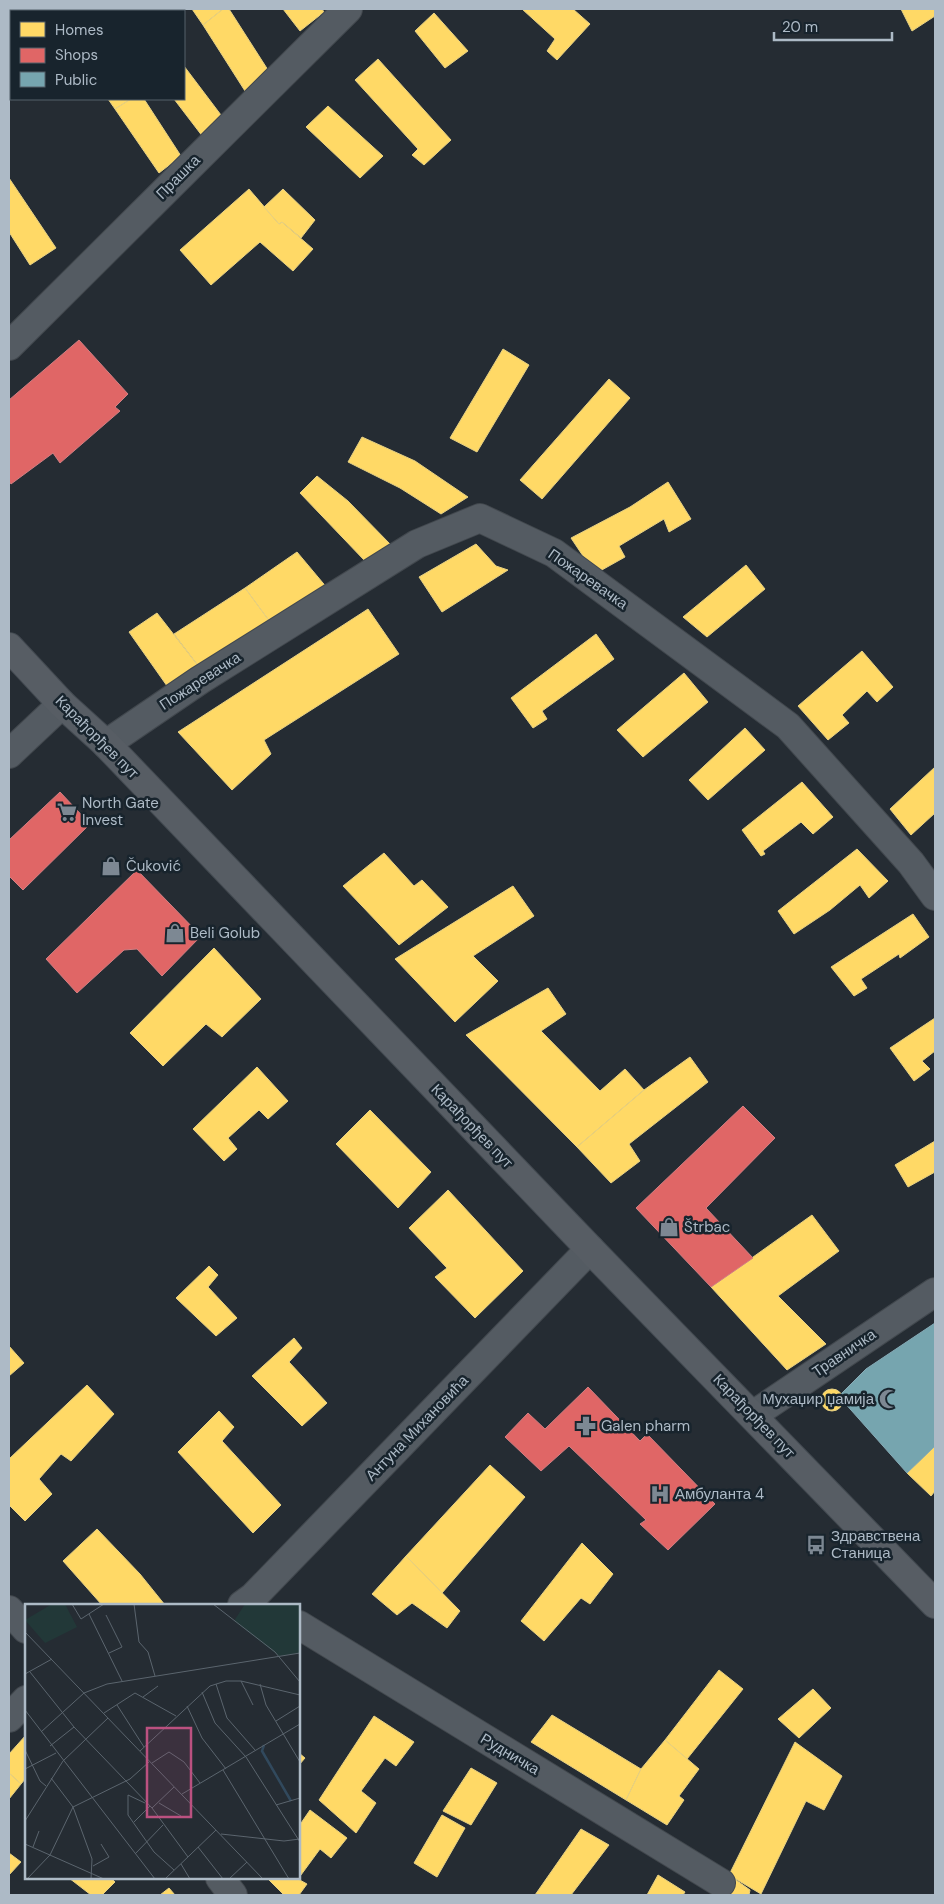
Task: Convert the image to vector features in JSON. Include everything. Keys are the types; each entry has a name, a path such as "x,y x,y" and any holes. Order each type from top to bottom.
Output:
{"main road":[{"name":"Карађорђев пут","path":"9,647 62,704 106,744 590,1249 935,1604"}],"street":[{"name":"Прашка","path":"9,346 348,9"},
{"name":"Пожаревачка","path":"106,744 200,680 418,544 480,518 554,553 788,726 911,863 935,896"},
{"path":"9,754 62,704"},
{"name":"Антуна Михановића","path":"254,1602 590,1249"},
{"name":"Травничка","path":"753,1415 935,1292"},
{"name":"Рудничка","path":"300,1626 721,1883"},
{"path":"9,1718 25,1701"},
{"path":"221,1879 232,1895"}],"building: Homes":[{"path":"192,9 223,9 203,25"},
{"path":"223,9 229,9 268,70 245,91 203,25"},
{"path":"283,9 322,9 324,12 300,31"},
{"path":"522,9 573,9 590,24 557,60 547,51 555,39"},
{"path":"901,9 935,9 935,16 912,31"},
{"path":"434,13 468,51 445,68 415,31"},
{"path":"378,59 451,140 424,165 412,155 418,149 355,80"},
{"path":"185,67 224,119 203,137 175,100 185,100"},
{"path":"109,100 129,100 115,109"},
{"path":"129,100 145,100 181,156 159,173 115,109"},
{"path":"328,106 383,156 360,178 306,127"},
{"path":"9,178 56,248 30,265 9,232"},
{"path":"249,189 279,224 282,222 313,249 293,271 260,242 211,285 180,250"},
{"path":"283,189 315,220 301,238 282,222 279,224 264,207"},
{"path":"503,349 529,365 477,452 450,438"},
{"path":"609,379 630,398 542,499 520,480"},
{"path":"362,437 415,461 468,497 441,514 400,488 348,462"},
{"path":"317,476 348,501 390,544 365,561 300,493"},
{"path":"668,482 691,519 669,532 664,519 619,546 625,557 600,571 587,562 571,538 630,507"},
{"path":"476,544 496,566 508,570 442,612 419,577"},
{"path":"297,552 328,589 273,626 245,588"},
{"path":"746,565 765,589 707,637 683,617"},
{"path":"245,588 273,626 203,672 174,634"},
{"path":"368,609 399,654 264,740 271,754 232,790 178,732"},
{"path":"157,613 203,672 172,693 129,632"},
{"path":"596,634 614,659 542,711 547,719 533,728 511,698"},
{"path":"862,651 893,687 877,702 867,691 842,715 849,723 828,740 798,706"},
{"path":"684,673 708,702 643,757 617,730"},
{"path":"745,728 765,750 708,800 689,780"},
{"path":"935,767 935,813 911,835 890,809"},
{"path":"802,782 833,817 813,834 801,822 763,851 765,854 761,856 742,830"},
{"path":"857,849 888,881 869,898 860,885 830,910 794,934 778,911"},
{"path":"384,853 414,886 422,880 448,907 399,945 343,886"},
{"path":"513,886 534,916 473,956 498,981 455,1022 395,959"},
{"path":"913,914 929,937 900,958 899,954 861,979 867,988 854,996 831,967"},
{"path":"214,948 261,999 222,1037 206,1024 163,1066 130,1033"},
{"path":"548,988 566,1014 541,1031 600,1091 625,1069 644,1090 577,1147 466,1035"},
{"path":"935,1018 935,1051 922,1061 930,1069 914,1081 890,1048"},
{"path":"690,1057 708,1082 629,1144 640,1161 611,1183 577,1147 644,1090"},
{"path":"257,1067 288,1101 268,1119 259,1110 228,1138 237,1149 224,1161 193,1129"},
{"path":"370,1110 431,1172 398,1208 336,1144"},
{"path":"935,1141 935,1172 908,1187 895,1165"},
{"path":"448,1190 523,1271 475,1318 435,1277 447,1268 409,1228"},
{"path":"812,1215 839,1251 778,1296 826,1344 787,1370 711,1287"},
{"path":"209,1266 218,1275 208,1287 237,1318 216,1336 176,1298"},
{"path":"294,1338 302,1348 289,1362 327,1403 302,1426 252,1376"},
{"path":"9,1346 24,1363 9,1376"},
{"path":"87,1385 114,1414 71,1461 61,1454 39,1479 52,1494 25,1521 9,1505 9,1459"},
{"path":"832,1389 840,1392 843,1400 840,1408 832,1411 824,1408 821,1400 824,1392"},
{"path":"219,1411 234,1427 222,1441 281,1505 253,1533 178,1452"},
{"path":"935,1446 935,1491 931,1496 907,1473"},
{"path":"490,1465 525,1497 442,1593 406,1556"},
{"path":"97,1529 140,1574 164,1604 101,1604 63,1561"},
{"path":"582,1543 613,1574 590,1604 581,1598 544,1641 521,1621"},
{"path":"406,1556 460,1611 447,1628 412,1603 397,1615 372,1594"},
{"path":"719,1670 743,1689 687,1759 665,1740"},
{"path":"813,1689 831,1708 799,1738 778,1719"},
{"path":"552,1715 641,1769 626,1800 531,1742"},
{"path":"374,1716 414,1742 396,1766 385,1758 361,1791 376,1803 356,1833 319,1800"},
{"path":"25,1736 25,1779 21,1784 9,1773 9,1754"},
{"path":"665,1740 699,1769 679,1796 684,1800 667,1825 626,1800 641,1769"},
{"path":"795,1742 842,1776 824,1810 806,1801 761,1894 729,1875"},
{"path":"300,1754 305,1758 300,1764"},
{"path":"471,1768 497,1783 471,1825 443,1811"},
{"path":"9,1773 21,1784 9,1799"},
{"path":"310,1810 347,1838 331,1858 320,1849 300,1877 300,1825"},
{"path":"442,1815 465,1828 437,1877 414,1863"},
{"path":"581,1829 609,1845 571,1895 535,1895"},
{"path":"9,1853 21,1862 9,1875"},
{"path":"658,1875 685,1892 683,1895 647,1895"},
{"path":"729,1875 750,1890 749,1895 719,1895"},
{"path":"70,1879 112,1879 115,1882 102,1895 91,1895"},
{"path":"268,1879 298,1879 307,1884 299,1895 284,1895"},
{"path":"169,1888 175,1895 160,1895"}],"building: Shops":[{"path":"79,340 128,394 115,407 120,411 60,463 53,453 11,484 9,481 9,400"},
{"path":"60,792 90,824 23,890 9,876 9,840"},
{"path":"137,870 201,936 162,976 137,949 124,950 77,993 46,959"},
{"path":"743,1106 775,1138 706,1208 753,1258 711,1287 636,1208"},
{"path":"588,1387 640,1441 647,1434 715,1504 668,1550 640,1524 646,1520 569,1446 541,1471 505,1437 528,1413 545,1429"}],"building: Public":[{"name":"Мухаџир џамија","path":"935,1323 935,1446 907,1473 843,1401 841,1394 866,1369"}],"place":[{"name":"North Gate Invest","path":"67,812"},
{"name":"Čuković","path":"111,866"},
{"name":"Beli Golub","path":"175,933"},
{"name":"Štrbac","path":"669,1227"},
{"name":"Мухаџир џамија","path":"889,1399"},
{"name":"Galen pharm","path":"586,1426"},
{"name":"Амбуланта 4","path":"660,1494"},
{"name":"Здравствена Станица","path":"816,1545"}]}
